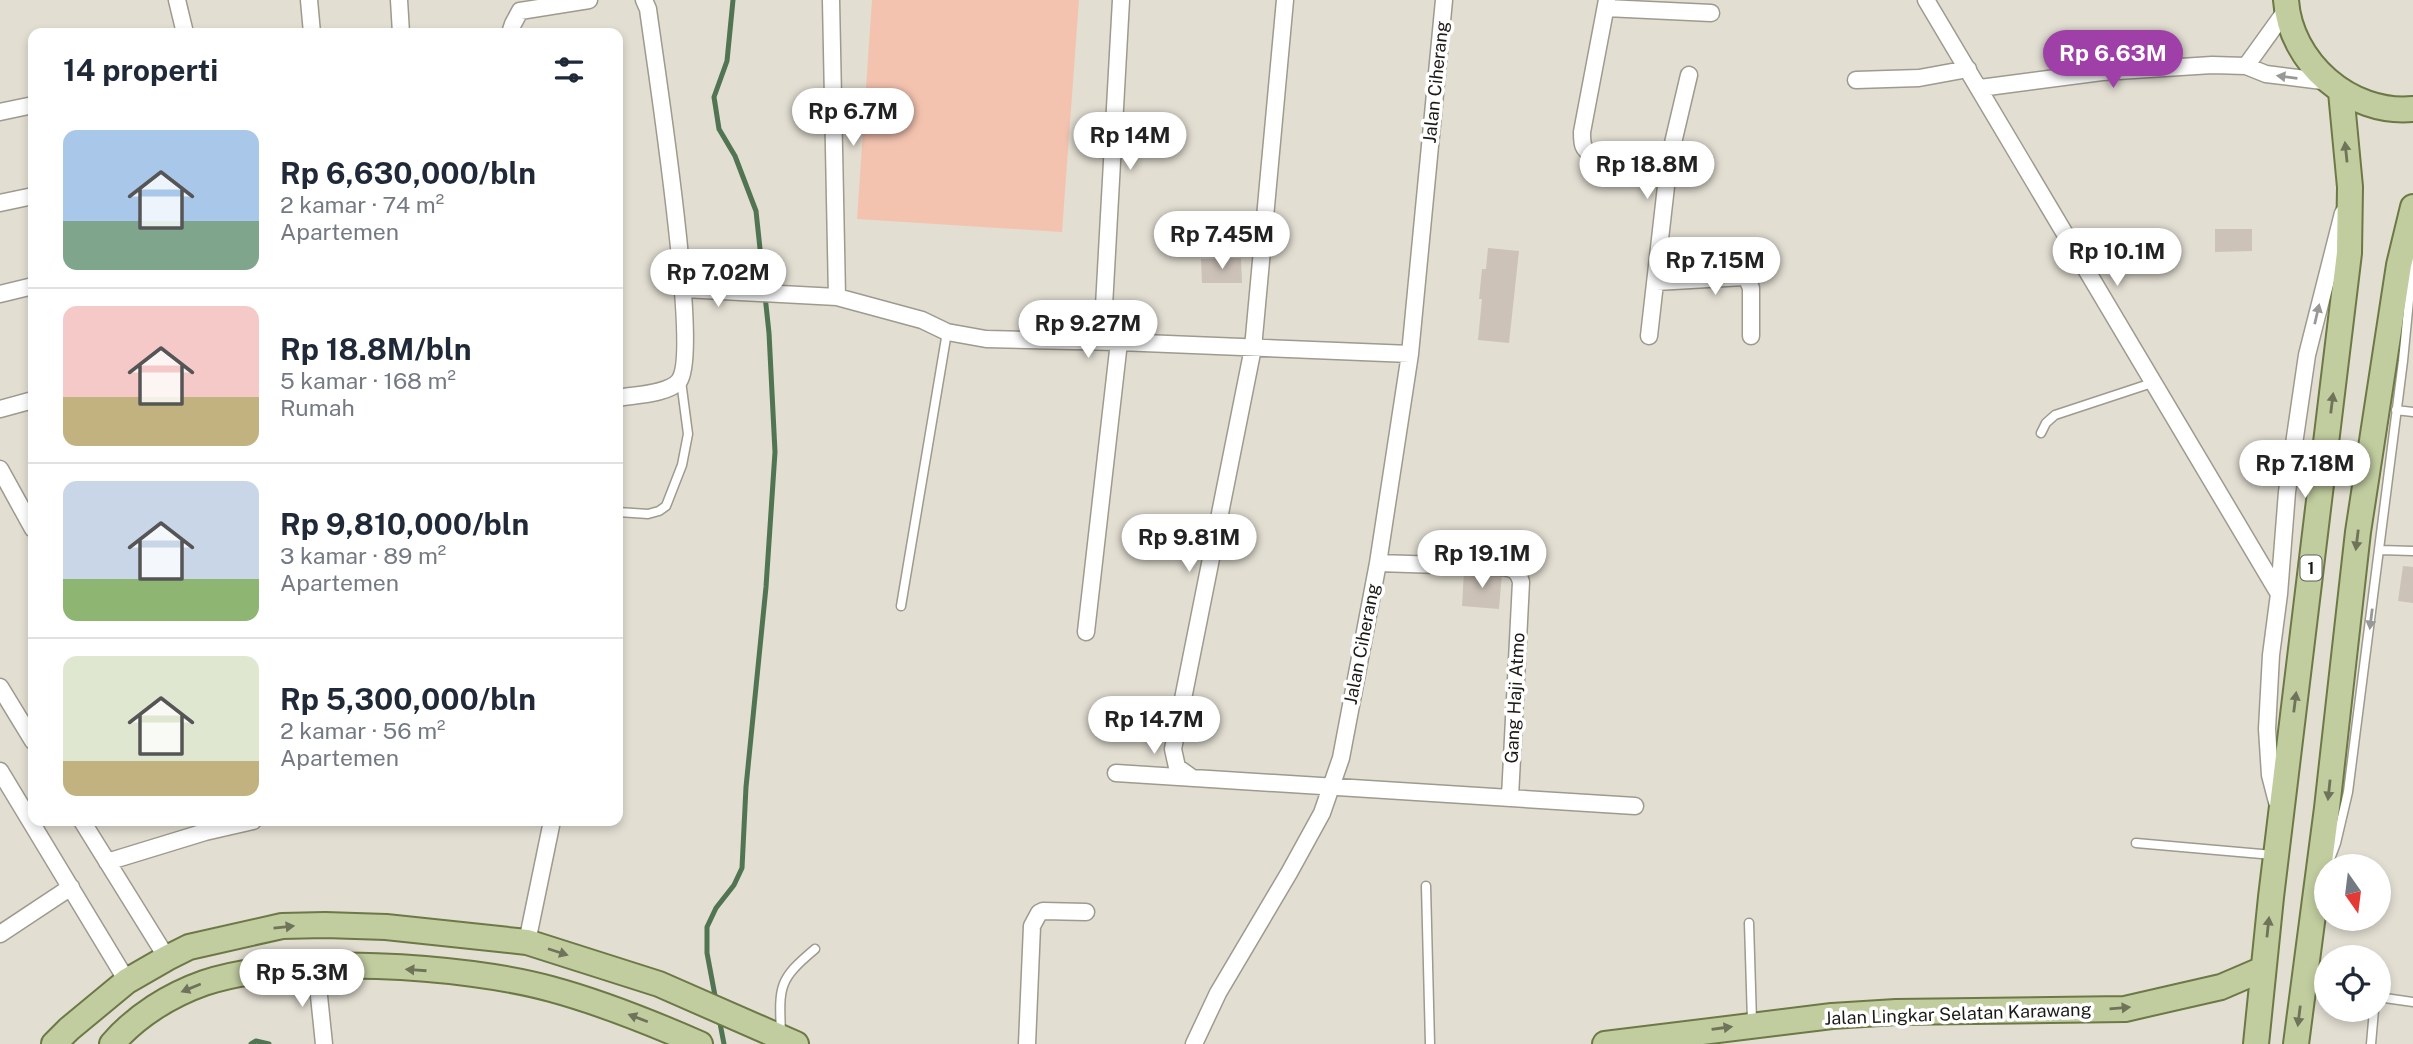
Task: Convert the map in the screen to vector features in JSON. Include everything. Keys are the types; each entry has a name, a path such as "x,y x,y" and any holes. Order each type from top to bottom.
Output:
{"main road":[{"path":"2287,4 2290,23 2302,50 2335,87 2384,108 2413,109"},
{"name":"1","path":"2256,1044 2276,855 2349,253 2350,187 2335,87"},
{"path":"2321,854 2358,532 2399,265 2412,211"},
{"path":"54,1044 127,981 189,947 292,926 325,925 386,928 527,943 659,984 789,1041"},
{"path":"112,1044 146,1013 178,993 205,983 269,970 316,967 359,967 478,975 549,988 616,1009 701,1044"},
{"name":"Jalan Lingkar Selatan Karawang","path":"1605,1044 1752,1024 1896,1012 2125,1009 2221,987 2263,969"},
{"path":"2296,1044 2314,989"}],"street":[{"path":"177,0 184,28"},
{"path":"309,0 312,28"},
{"path":"399,0 401,28"},
{"path":"512,28 520,11 589,0"},
{"path":"623,397 664,390 676,384 681,379 684,362 684,289 649,9 643,0"},
{"path":"831,0 838,297"},
{"path":"1102,342 1121,0"},
{"path":"1191,777 1177,767 1173,749 1253,348 1285,0"},
{"name":"Jalan Ciherang","path":"1194,1044 1206,1015 1322,813 1341,758 1378,563 1410,354 1444,0"},
{"path":"1926,0 2279,594"},
{"path":"1669,160 1593,155 1582,146 1581,132 1606,4 1711,13"},
{"path":"2246,65 2287,4"},
{"path":"1980,88 2162,67 2246,65 2266,74 2335,87"},
{"path":"1856,80 1919,78 1968,69"},
{"path":"1649,336 1669,160 1689,75"},
{"path":"0,112 28,106"},
{"path":"2282,818 2270,775 2267,729 2271,654 2287,492 2307,355 2350,187"},
{"path":"0,203 28,197"},
{"path":"1656,282 1743,277 1747,279 1751,288 1751,336"},
{"path":"0,293 28,287"},
{"path":"684,289 838,297 922,320 947,332 986,340 1119,342 1410,354"},
{"path":"1086,632 1119,342"},
{"path":"0,409 28,401"},
{"path":"0,469 27,508"},
{"name":"Gang Haji Atmo","path":"1378,563 1501,567 1510,568 1519,576 1521,582 1510,797"},
{"path":"0,687 28,733"},
{"path":"0,771 28,817"},
{"path":"1116,773 1635,806"},
{"path":"34,826 127,981"},
{"path":"85,826 167,958"},
{"path":"107,862 202,826"},
{"path":"527,943 551,826"},
{"path":"0,934 71,887"},
{"path":"1027,1044 1032,926 1035,919 1043,911 1086,912"},
{"path":"316,967 324,1044"}],"lane":[{"path":"2412,211 2413,250"},
{"path":"2332,854 2348,792 2380,550 2413,259"},
{"path":"901,606 947,332"},
{"path":"623,512 648,514 666,506 682,465 688,434 681,379"},
{"path":"2041,433 2046,423 2055,415 2152,383"},
{"path":"2396,410 2413,412"},
{"path":"2380,550 2413,551"},
{"path":"2136,843 2276,855"},
{"path":"1426,886 1430,1044"},
{"path":"1749,923 1752,1024"},
{"path":"789,1041 781,988 792,969 815,949"},
{"path":"2391,999 2413,1002"},
{"path":"2371,1044 2373,1022"}],"shaded area":[{"path":"872,0 1079,0 1062,232 857,219"}],"building":[{"path":"2215,229 2252,229 2252,251 2215,252"},
{"path":"1488,248 1519,251 1509,343 1478,340 1482,269 1486,269"},
{"path":"1241,258 1242,283 1202,283 1201,259"},
{"path":"2403,566 2413,567 2413,603 2398,601"},
{"path":"1464,571 1502,574 1499,609 1462,606"}],"waterway":[{"path":"716,1001 707,953 707,927 742,868 746,787 766,587 775,452 769,333 756,211 735,156 719,129 714,97 727,61 733,0"},
{"path":"719,1018 724,1044"},
{"path":"251,1044 256,1041 269,1044"}]}
